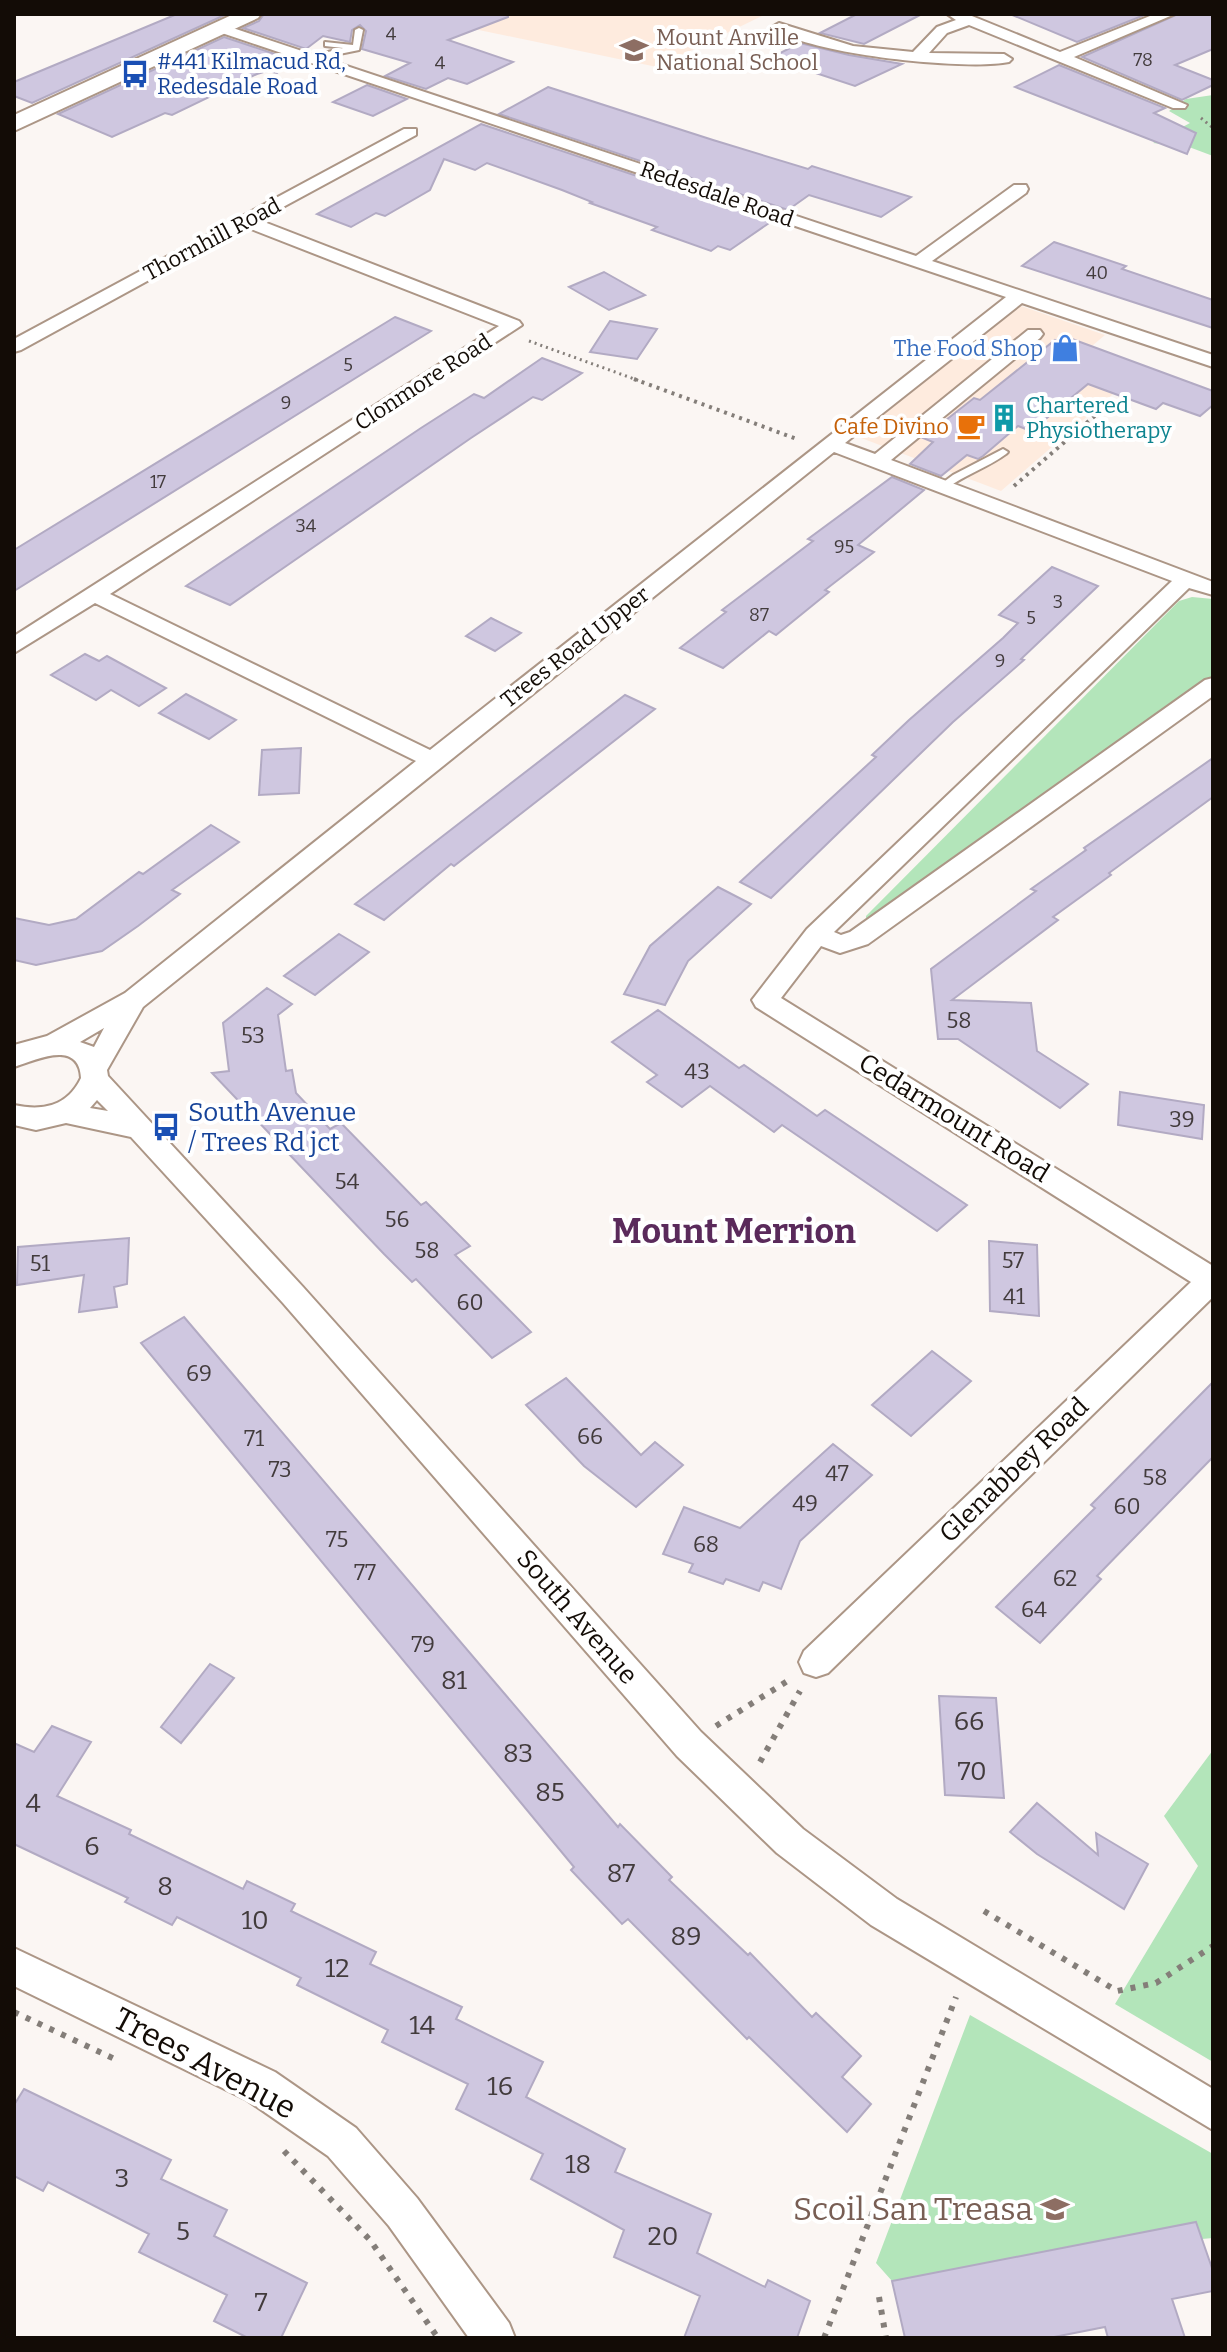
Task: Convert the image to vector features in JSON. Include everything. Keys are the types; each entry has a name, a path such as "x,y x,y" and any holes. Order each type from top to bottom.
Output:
{"main road":[{"path":"14,124 251,14"}],"street":[{"path":"1060,57 1168,14"},
{"path":"917,57 942,30 961,17 1179,105"},
{"path":"779,27 851,50 917,57 1004,59"},
{"name":"Redesdale Road","path":"221,28 1213,361"},
{"name":"Thornhill Road","path":"14,346 410,132"},
{"path":"919,262 1020,189"},
{"name":"Clonmore Road","path":"245,221 513,325"},
{"name":"Trees Road Upper","path":"134,1000 432,760 833,445 910,408 994,341 1019,296"},
{"name":"Clonmore Road","path":"14,646 513,325"},
{"path":"877,462 910,408 994,341 1034,334"},
{"path":"833,445 1213,589"},
{"name":"Cedarmount Road","path":"1186,579 816,935 765,1000 1213,1279"},
{"path":"94,594 432,760"},
{"path":"816,935 840,944 859,938 1213,685"},
{"path":"29,1048 134,1000"},
{"path":"21,1122 66,1113 81,1103 134,1000"},
{"name":"South Avenue","path":"29,1048 80,1051 139,1128 293,1295 689,1744 790,1841 884,1912 1213,2111"},
{"path":"66,1113 139,1128"},
{"name":"Glenabbey Road","path":"816,1662 1213,1279"},
{"name":"Trees Avenue","path":"14,1967 261,2086 342,2142 403,2212 494,2338"}],"lane":[{"path":"356,48 359,30"},
{"path":"328,44 356,48"},
{"path":"310,58 356,48"},
{"path":"942,487 954,477 986,467 1003,452"}],"path":[{"path":"513,325 516,334 531,343 813,445 833,445"},
{"path":"992,506 1105,407"},
{"path":"689,1744 816,1662"},
{"path":"742,1795 816,1662"},
{"path":"984,1911 1117,1991 1132,1993 1147,1988 1213,1946"},
{"path":"826,2338 958,1998"},
{"path":"14,2012 124,2064"},
{"path":"273,2140 370,2240 438,2338"},
{"path":"879,2297 886,2338"}],"shaded area":[{"name":"Mount Anville National School","path":"402,14 766,14 657,67"},
{"path":"1021,306 1105,335 1073,362 1127,382 1001,491 856,436"}],"green space":[{"path":"1213,95 1213,156 1189,147 1153,143 1190,123 1169,111 1186,99"},
{"path":"1192,597 1213,599 1213,677 866,925 866,916 1179,601"},
{"path":"1213,1750 1213,2062 1115,2004 1198,1866 1164,1816"},
{"name":"Scoil San Treasa","path":"970,2015 1213,2154 1213,2238 1202,2239 1195,2222 892,2281 876,2263"}],"building":[{"path":"177,14 227,14 32,103 14,96 14,82"},
{"path":"264,14 508,14 508,17 448,40 513,62 467,84 448,78 426,89 385,76 410,63 362,49 366,31 360,25 352,30 350,42 323,36 306,49 243,28 259,21"},
{"path":"857,14 922,14 864,44 820,33"},
{"path":"1010,14 1147,14 1077,42"},
{"path":"1178,14 1213,14 1213,49 1175,65 1213,80 1213,85 1182,100 1082,57"},
{"path":"224,37 293,60 277,73 267,71 257,74 172,115 165,113 112,137 58,114"},
{"path":"800,43 902,64 855,86 770,58"},
{"path":"1059,65 1165,108 1154,113 1196,133 1187,154 1015,87"},
{"path":"367,85 407,99 373,116 333,102"},
{"path":"548,87 808,169 812,166 911,197 881,217 809,195 788,210 499,114"},
{"path":"481,124 772,221 730,250 718,246 711,251 652,230 657,227 487,163 475,170 444,159 430,190 385,216 376,213 351,227 317,214"},
{"path":"1054,242 1213,300 1213,328 1022,266"},
{"path":"604,272 645,295 609,310 569,287"},
{"path":"395,317 431,331 14,591 14,550"},
{"path":"610,321 657,329 637,359 590,352"},
{"path":"1072,339 1213,391 1213,405 1200,416 1163,403 1156,409 1088,384 1031,431 1018,426 983,456 978,459 967,455 941,476 910,464 933,442 923,438 974,398 980,400 1055,340 1066,344"},
{"path":"542,358 582,373 542,400 533,397 230,605 186,586 474,394 484,398"},
{"path":"892,477 924,490 858,545 874,552 825,590 829,592 776,635 769,631 723,668 680,648 726,612 722,610 813,541 808,539"},
{"path":"1052,567 1098,586 1021,659 1024,660 953,722 771,898 740,882 876,757 872,755 909,720 1018,623 999,615"},
{"path":"491,618 521,633 495,651 466,636"},
{"path":"85,654 99,661 107,656 166,688 139,706 111,690 96,700 51,675"},
{"path":"186,694 236,720 209,739 159,713"},
{"path":"625,695 655,709 454,866 451,864 384,920 355,904"},
{"path":"301,748 299,793 259,795 262,750"},
{"path":"1213,758 1213,797 1109,873 1111,875 1053,917 1058,920 952,1000 1031,1003 1037,1051 1088,1084 1060,1108 958,1039 938,1039 931,969 1036,891 1031,889 1086,850 1084,848"},
{"path":"211,825 239,842 172,890 180,894 102,951 36,965 14,960 14,918 49,925 76,919 139,872 143,874"},
{"path":"718,887 751,904 688,961 665,1005 624,994 650,946"},
{"path":"339,934 369,952 315,995 284,976"},
{"path":"267,988 292,1004 278,1015 286,1071 292,1070 296,1093 330,1129 341,1123 421,1205 426,1202 470,1246 455,1255 531,1332 492,1358 416,1279 412,1282 384,1254 212,1073 229,1071 223,1023"},
{"path":"658,1010 739,1068 744,1065 817,1116 825,1110 967,1205 937,1231 782,1125 774,1132 710,1086 682,1107 647,1082 657,1075 612,1042"},
{"path":"1120,1092 1204,1105 1202,1139 1118,1125"},
{"path":"129,1238 127,1284 114,1287 117,1307 79,1312 84,1275 17,1285 18,1247"},
{"path":"989,1241 1037,1245 1039,1316 990,1311"},
{"path":"184,1317 618,1827 620,1824 672,1877 669,1880 748,1955 750,1953 812,2017 816,2013 861,2056 842,2077 871,2104 847,2132 749,2037 747,2039 628,1919 622,1924 571,1870 574,1867 141,1343"},
{"path":"932,1351 971,1381 911,1436 872,1405"},
{"path":"566,1378 641,1455 655,1442 683,1465 636,1507 584,1466 526,1405"},
{"path":"1213,1382 1213,1457 1097,1576 1101,1579 1040,1643 996,1607 1095,1508 1091,1505"},
{"path":"833,1444 872,1475 800,1541 781,1589 763,1582 759,1591 726,1579 723,1584 689,1572 693,1564 663,1554 684,1507 740,1528"},
{"path":"210,1664 234,1678 181,1743 161,1727"},
{"path":"939,1696 996,1698 1004,1798 945,1795"},
{"path":"52,1726 91,1742 57,1796 131,1830 129,1834 243,1889 247,1881 295,1904 291,1911 376,1952 370,1964 462,2007 456,2019 543,2062 526,2097 625,2149 615,2172 711,2214 697,2253 765,2287 768,2280 810,2301 797,2338 684,2338 700,2296 614,2257 624,2230 531,2179 543,2154 456,2109 468,2084 382,2042 388,2030 297,1985 301,1978 177,1917 172,1925 125,1902 128,1898 14,1844 14,1743 34,1752"},
{"path":"1037,1803 1098,1855 1096,1833 1148,1864 1124,1909 1037,1854 1010,1832"},
{"path":"24,2089 171,2160 161,2179 227,2210 214,2236 307,2283 281,2338 248,2338 214,2321 227,2295 139,2252 149,2234 48,2182 43,2191 14,2176 14,2105"},
{"path":"1196,2222 1213,2271 1213,2291 1172,2299 1185,2338 1108,2338 1105,2327 1049,2338 905,2338 892,2281"}],"place":[{"name":"Mount Anville National School","path":"634,50"},
{"name":"#441 Kilmacud Rd, Redesdale Road","path":"135,74"},
{"name":"The Food Shop","path":"1065,348"},
{"name":"Chartered Physiotherapy","path":"1004,418"},
{"name":"Cafe Divino","path":"971,426"},
{"name":"South Avenue / Trees Rd jct","path":"166,1127"},
{"name":"Scoil San Treasa","path":"1055,2209"}],"district":[{"name":"Mount Merrion","path":"734,1231"}]}
